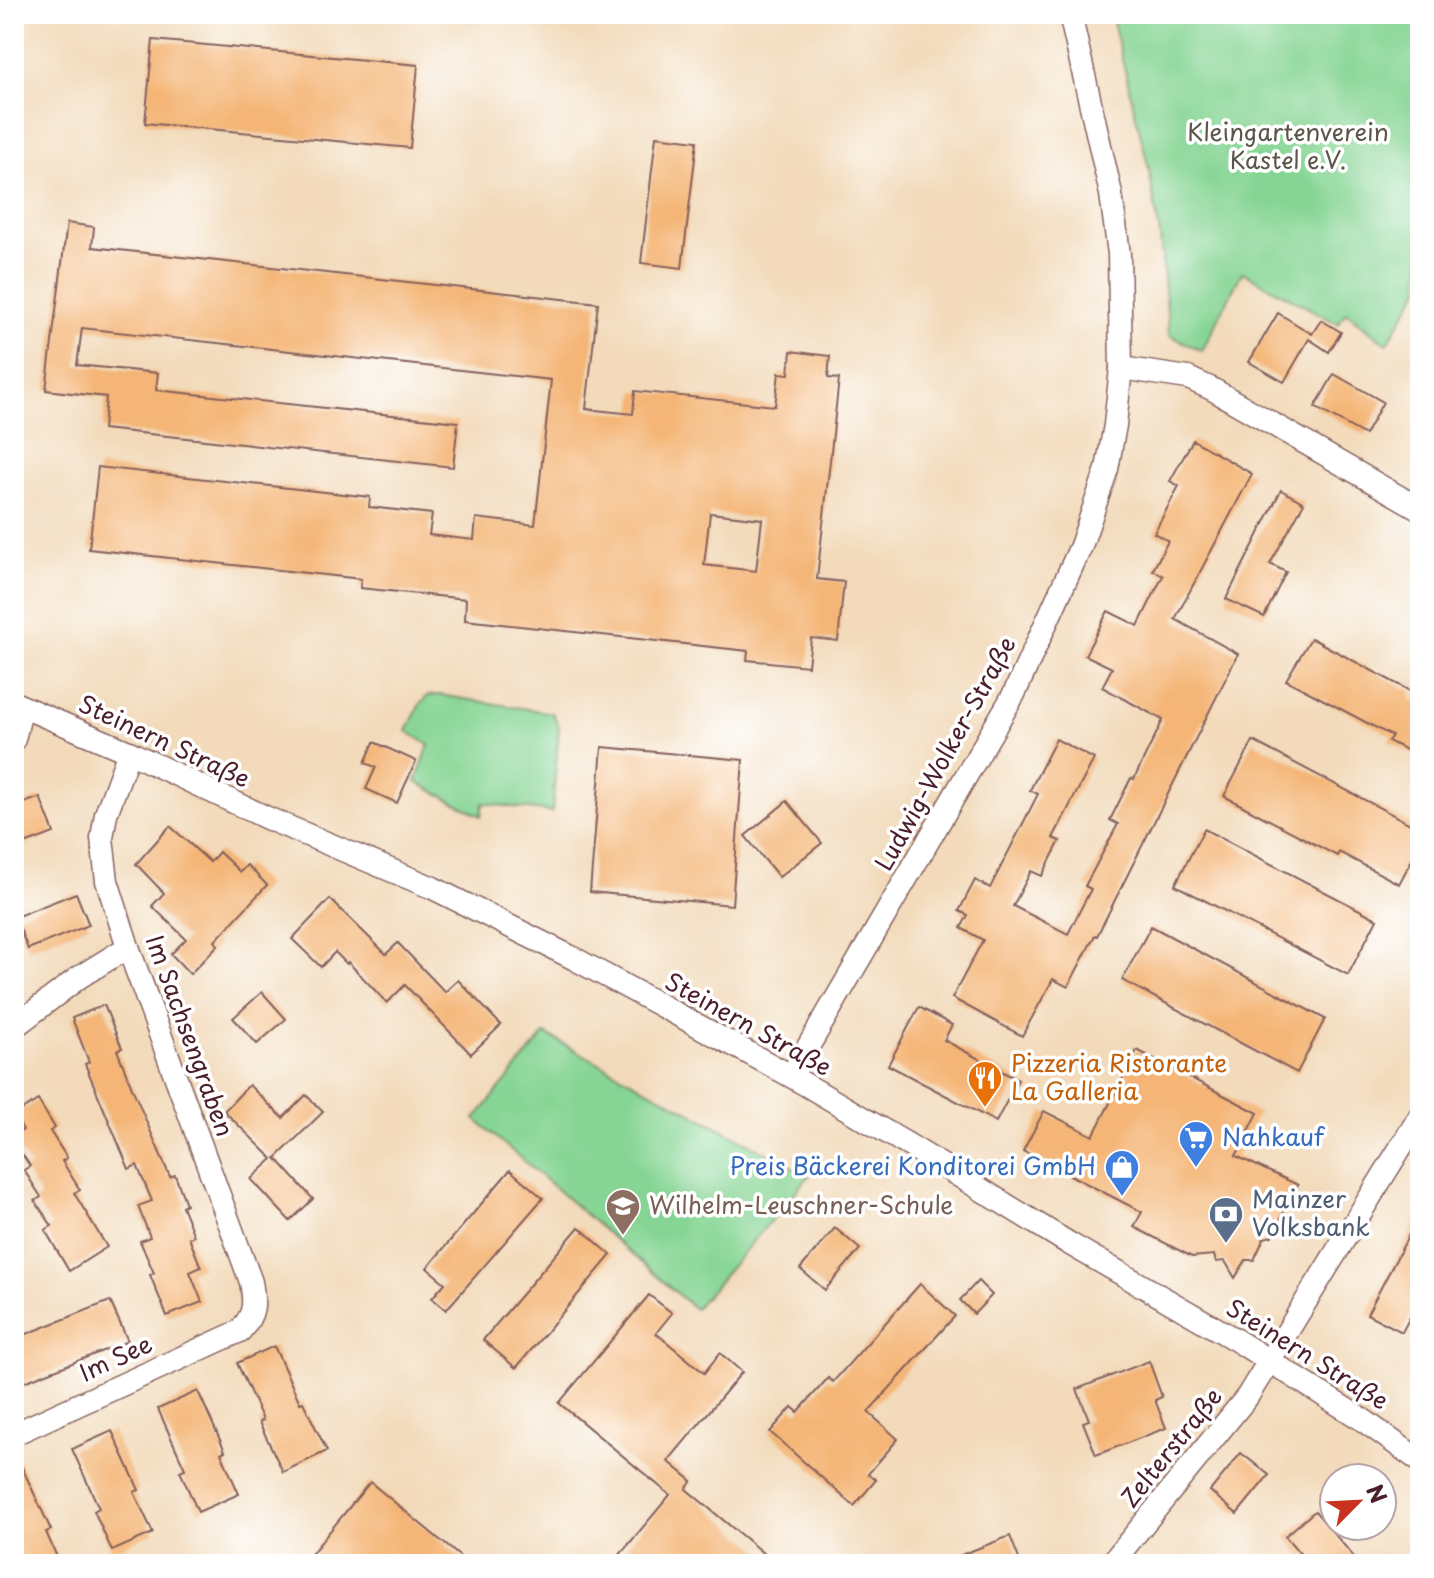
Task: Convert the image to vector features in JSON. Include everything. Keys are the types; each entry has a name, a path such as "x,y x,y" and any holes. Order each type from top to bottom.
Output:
{"street":[{"name":"Ludwig-Wolker-Straße","path":"791,1076 1014,694 1081,546 1107,469 1121,368 1122,300 1111,194 1070,14"},
{"path":"1121,368 1188,378 1212,389 1420,509"},
{"path":"14,739 18,705"},
{"name":"Steinern Straße","path":"18,705 129,752 267,818 447,895 539,940 791,1076 1236,1340 1363,1420 1420,1461"},
{"name":"Im Sachsengraben","path":"129,752 110,797 102,838 107,881 128,947 251,1282 255,1307 240,1331"},
{"path":"14,1027 78,978 128,947"},
{"name":"Zelterstraße","path":"1111,1564 1247,1397 1420,1116"},
{"name":"Im See","path":"14,1434 240,1331"}],"green space":[{"name":"Kleingartenverein Kastel e.V.","path":"1111,14 1420,14 1420,288 1387,344 1346,312 1338,324 1242,272 1202,351 1169,335 1160,235 1149,169"},
{"path":"439,695 552,713 559,726 552,812 483,803 481,816 416,782 429,745 407,731 427,696"},
{"path":"545,1034 809,1176 695,1309 475,1119"}],"building":[{"path":"153,40 418,65 410,148 145,123"},
{"path":"656,136 697,141 682,268 641,263"},
{"path":"67,223 94,227 92,247 598,303 586,409 633,414 635,391 775,406 779,373 789,374 791,351 830,356 828,378 839,379 817,579 844,582 838,641 811,638 808,666 747,660 748,651 465,620 466,599 360,588 361,579 89,549 98,467 370,497 369,507 432,514 429,535 474,540 476,518 535,525 551,380 82,328 77,365 158,373 156,390 458,422 453,467 103,429 106,397 46,390","holes":["710,513 762,519 756,571 704,565"]},
{"path":"1278,313 1312,334 1321,320 1341,332 1329,352 1309,339 1284,382 1249,362"},
{"path":"1334,374 1383,402 1365,435 1315,407"},
{"path":"1193,440 1252,474 1175,619 1238,654 1097,936 1068,987 1053,979 1022,1036 952,998 983,940 961,928 968,915 959,911 975,880 990,888 1038,794 1030,790 1056,739 1094,759 1053,838 1060,841 1042,876 1031,871 1013,906 1068,934 1091,889 1085,886 1118,824 1110,820 1163,720 1102,687 1112,668 1085,655 1108,611 1138,626 1163,576 1153,570 1168,541 1154,533 1179,486 1170,481"},
{"path":"1281,490 1304,503 1270,564 1286,572 1264,617 1226,599"},
{"path":"1311,638 1412,692 1410,698 1420,703 1420,757 1388,741 1392,736 1286,680"},
{"path":"1253,741 1420,829 1420,844 1399,884 1339,852 1337,856 1224,796"},
{"path":"374,742 416,761 397,803 366,789 376,767 365,763"},
{"path":"602,747 743,760 732,905 590,892"},
{"path":"40,797 54,833 14,848 14,807"},
{"path":"787,801 822,843 779,877 745,836"},
{"path":"170,826 210,862 219,852 240,872 247,865 267,885 215,941 218,945 190,974 171,954 186,939 152,906 164,893 136,864"},
{"path":"1204,829 1377,919 1348,975 1175,885"},
{"path":"76,893 89,925 28,949 15,917"},
{"path":"330,899 386,954 398,943 445,992 458,980 501,1025 471,1054 405,985 387,1003 335,952 321,967 292,939"},
{"path":"1151,926 1325,1019 1297,1073 1122,980"},
{"path":"262,992 286,1019 257,1044 233,1018"},
{"path":"104,1005 122,1048 117,1050 133,1090 170,1177 175,1175 186,1204 182,1206 194,1236 189,1238 201,1267 190,1272 202,1302 167,1316 140,1241 150,1237 138,1206 152,1201 137,1165 129,1169 85,1064 89,1062 72,1018"},
{"path":"919,1007 952,1025 944,1040 1018,1080 996,1122 888,1065"},
{"path":"1137,1050 1258,1113 1236,1156 1298,1185 1272,1236 1264,1238 1254,1260 1246,1260 1235,1278 1225,1261 1216,1262 1214,1255 1192,1257 1134,1227 1142,1212 1023,1151 1044,1111 1093,1136"},
{"path":"249,1085 283,1118 306,1095 323,1112 276,1158 313,1199 290,1221 251,1179 273,1159 224,1111"},
{"path":"38,1100 55,1128 50,1131 67,1158 62,1161 80,1190 74,1193 107,1247 69,1271 45,1230 52,1226 35,1201 41,1197 24,1170 30,1166 14,1142 14,1136 23,1130 14,1115"},
{"path":"510,1170 543,1198 446,1310 432,1298 445,1283 427,1268"},
{"path":"1420,1214 1420,1299 1402,1332 1367,1314"},
{"path":"579,1227 611,1255 516,1368 483,1340"},
{"path":"835,1228 860,1249 825,1290 800,1269"},
{"path":"978,1281 992,1295 974,1314 960,1300"},
{"path":"920,1284 955,1316 868,1412 898,1439 868,1474 876,1480 854,1506 770,1432 792,1407 798,1412 828,1378 833,1382"},
{"path":"649,1295 672,1313 656,1333 704,1373 720,1353 742,1372 668,1461 692,1481 686,1489 776,1564 612,1564 670,1495 559,1403"},
{"path":"110,1301 128,1341 14,1386 14,1339"},
{"path":"274,1346 300,1403 303,1402 327,1451 283,1472 259,1422 263,1420 237,1363"},
{"path":"1149,1361 1162,1397 1155,1400 1166,1428 1096,1455 1083,1422 1089,1420 1077,1389"},
{"path":"198,1391 225,1451 221,1453 239,1494 198,1512 180,1471 185,1469 158,1409"},
{"path":"112,1431 139,1490 134,1492 153,1533 112,1551 94,1511 99,1508 72,1449"},
{"path":"14,1450 51,1530 46,1532 60,1564 14,1564"},
{"path":"1241,1453 1269,1475 1237,1514 1210,1491"},
{"path":"370,1482 469,1564 303,1564"},
{"path":"1315,1511 1318,1515 1318,1542 1341,1542 1360,1564 1309,1564 1285,1536"},
{"path":"1010,1536 1021,1564 940,1563"}],"place":[{"name":"Pizzeria Ristorante La Galleria","path":"985,1109"},
{"name":"Nahkauf","path":"1196,1169"},
{"name":"Preis Bäckerei Konditorei GmbH","path":"1122,1198"},
{"name":"Wilhelm-Leuschner-Schule","path":"623,1237"},
{"name":"Mainzer Volksbank","path":"1226,1245"}]}
